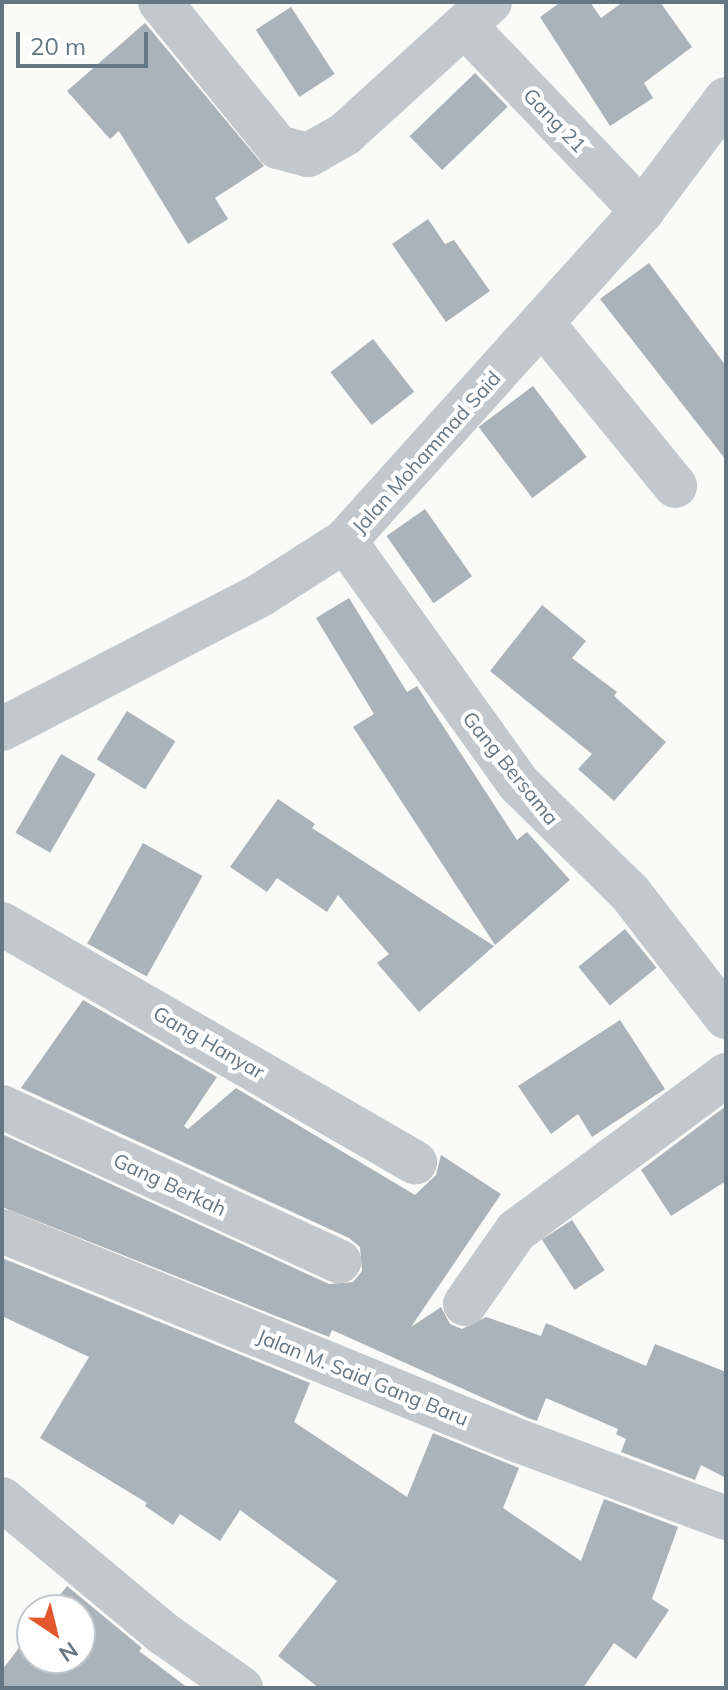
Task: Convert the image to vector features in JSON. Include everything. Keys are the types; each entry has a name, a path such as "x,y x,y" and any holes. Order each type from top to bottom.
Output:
{"street":[{"path":"160,2 278,147 291,154 308,155 345,134 479,15"},
{"name":"Gang 21","path":"479,15 642,211"},
{"name":"Jalan Mohammad Said","path":"2,729 262,594 345,541 642,211 726,99"},
{"path":"543,324 675,486"},
{"name":"Gang Bersama","path":"345,541 518,783 559,829 590,850 630,893 726,1017"},
{"name":"Gang Hanyar","path":"2,924 415,1162"},
{"path":"465,1304 516,1231 726,1075"},
{"name":"Gang Berkah","path":"2,1107 339,1261"},
{"name":"Jalan M. Said Gang Baru","path":"2,1231 519,1441 726,1518"},
{"path":"2,1499 164,1634 241,1688"}],"building":[{"path":"561,2 590,2 601,18 623,2 660,2 692,47 644,83 653,98 610,126 540,17"},
{"path":"291,7 335,74 299,97 256,30"},
{"path":"145,23 264,166 215,198 228,219 188,244 119,131 110,139 67,91"},
{"path":"475,73 508,107 442,170 410,136"},
{"path":"428,219 445,244 454,240 490,291 446,322 392,244"},
{"path":"649,263 726,366 726,460 600,299"},
{"path":"373,339 414,392 372,425 330,372"},
{"path":"533,386 587,457 532,498 479,427"},
{"path":"425,509 472,576 434,603 386,536"},
{"path":"349,598 407,692 417,686 517,840 527,832 570,880 495,945 353,727 374,714 316,618"},
{"path":"542,605 586,641 572,658 617,692 614,696 666,742 614,801 578,769 592,754 490,671"},
{"path":"127,711 175,741 145,790 97,759"},
{"path":"61,754 96,774 50,853 16,833"},
{"path":"278,799 315,824 312,828 494,946 419,1012 377,963 389,954 338,895 327,912 277,878 267,892 230,867"},
{"path":"143,843 202,876 147,977 87,944"},
{"path":"625,929 656,968 610,1006 578,967"},
{"path":"83,1000 217,1077 184,1126 188,1129 236,1088 415,1195 436,1175 441,1155 501,1194 411,1327 441,1307 450,1324 462,1329 486,1317 541,1336 546,1323 646,1366 655,1344 726,1372 726,1478 701,1465 695,1480 621,1452 626,1439 616,1434 618,1429 546,1398 537,1421 528,1418 332,1330 329,1337 2,1207 2,1134 329,1284 353,1282 362,1271 360,1247 349,1238 21,1088"},
{"path":"620,1020 665,1089 592,1137 578,1114 551,1134 518,1086"},
{"path":"726,1106 726,1181 671,1216 641,1170"},
{"path":"572,1220 605,1270 574,1290 542,1240"},
{"path":"2,1258 310,1383 294,1422 407,1497 433,1433 519,1468 503,1508 581,1561 604,1499 678,1527 652,1599 669,1610 636,1659 614,1643 583,1688 319,1688 278,1656 337,1581 240,1510 220,1541 180,1514 173,1525 145,1506 147,1503 40,1438 89,1357 2,1316"},
{"path":"67,1586 77,1594 61,1594"},
{"path":"96,1610 142,1648 139,1651 188,1688 2,1688 2,1670 16,1652 16,1674 96,1674"}]}
